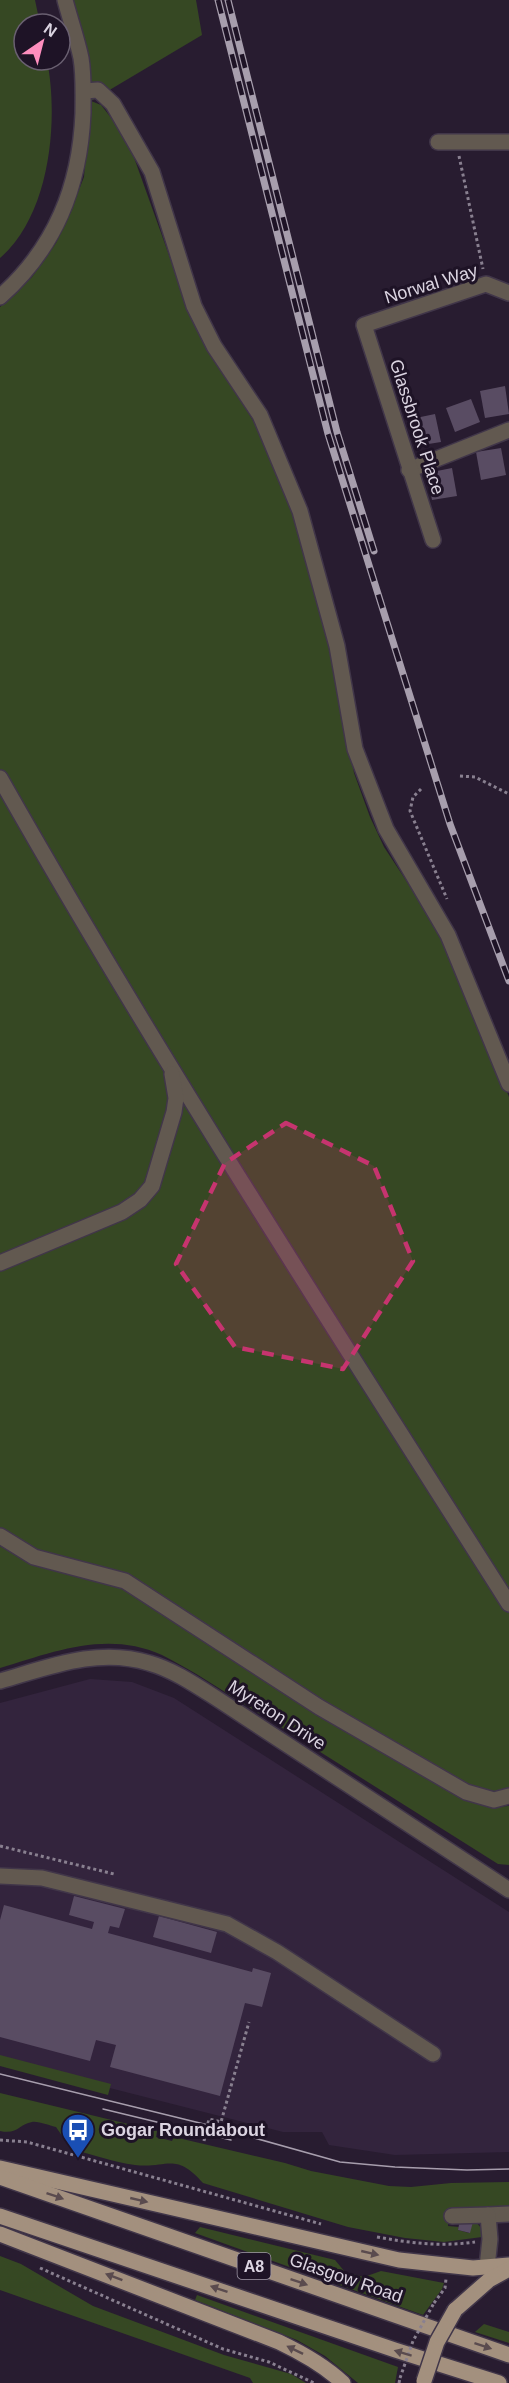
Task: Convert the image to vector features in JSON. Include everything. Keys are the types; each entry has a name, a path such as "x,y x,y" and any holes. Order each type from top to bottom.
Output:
{"main road":[{"path":"0,2168 399,2260 447,2266 509,2267"},
{"name":"Glasgow Road","path":"0,2177 509,2355"},
{"name":"A8","path":"0,2216 499,2383"},
{"path":"0,2234 279,2342 304,2354 343,2383"},
{"path":"424,2382 436,2342 455,2310 489,2280 509,2267"}],"street":[{"path":"0,297 22,278 50,236 73,187 82,143 84,91 81,59 65,0"},
{"path":"84,91 98,90 113,104 152,172 194,306 214,346 260,415 300,511 337,646 355,749 386,829 448,934 509,1084"},
{"path":"438,142 509,142"},
{"name":"Norwal Way","path":"364,325 486,284 509,293"},
{"name":"Glassbrook Place","path":"364,325 433,540"},
{"path":"409,470 509,430"},
{"path":"0,778 68,898 169,1064 509,1604"},
{"path":"0,1263 122,1212 140,1200 152,1186 174,1112 175,1085 169,1064"},
{"path":"0,1536 34,1557 125,1581 319,1707 466,1792 494,1800 509,1796"},
{"name":"Myreton Drive","path":"0,1681 83,1658 118,1656 150,1663 185,1679 219,1700 509,1890"},
{"path":"0,1876 42,1878 227,1924 277,1952 433,2054"},
{"path":"452,2216 509,2214"},
{"path":"487,2266 490,2239 488,2215"}],"path":[{"path":"456,142 486,284"},
{"path":"460,776 475,777 509,794"},
{"path":"0,1845 114,1874"},
{"path":"204,2141 209,2119 221,2122 249,2022"},
{"path":"0,2140 27,2142 332,2227"},
{"path":"374,2236 414,2244 452,2245 490,2239"},
{"path":"36,2266 222,2349 269,2362 314,2383"},
{"path":"399,2383 413,2342 434,2303"}],"highlighted area":[{"path":"286,1123 374,1166 413,1261 343,1369 235,1347 176,1264 225,1163"}],"shaded area":[{"path":"90,1679 132,1682 174,1698 509,1912 509,2152 395,2155 329,2145 322,2132 283,2132 0,2060 0,1703"}],"green space":[{"path":"0,0 35,0 38,12 12,12 12,72 48,72 52,111 51,138 40,193 30,218 17,240 0,258"},
{"path":"69,0 196,0 202,35 91,101 101,105 127,138 193,322 274,455 308,556 340,691 354,773 370,817 384,847 455,955 509,1097 509,1789 498,1793 473,1791 407,1756 129,1578 31,1551 0,1532 0,307 32,277 56,243 84,177 90,101"},
{"path":"0,1546 40,1566 119,1585 435,1783 462,1797 480,1803 509,1806 509,1865 498,1864 198,1675 162,1655 121,1644 101,1644 60,1650 0,1668"},
{"path":"0,2055 111,2084 108,2095 0,2066"},
{"path":"0,2093 157,2131 156,2137 172,2141 174,2137 311,2171 389,2186 509,2182 509,2209 449,2210 448,2226 459,2227 458,2230 469,2233 473,2222 476,2222 481,2228 482,2237 444,2242 405,2238 348,2227 203,2183 193,2173 178,2164 135,2165 71,2149 56,2127 38,2122 28,2123 11,2132 0,2131"},
{"path":"200,2227 335,2260 345,2272 364,2277 381,2271 444,2283 423,2315 195,2233"},
{"path":"0,2256 21,2264 93,2306 224,2355 291,2374 306,2383 253,2383 250,2378 0,2290"},
{"path":"197,2295 398,2367 395,2383 358,2383 325,2356 297,2340 195,2300"},
{"path":"484,2324 509,2332 509,2343 475,2332"}],"building":[{"path":"505,386 509,414 485,418 480,391"},
{"path":"471,399 480,422 455,432 446,408"},
{"path":"435,414 441,442 416,446 411,419"},
{"path":"501,448 506,475 481,480 476,452"},
{"path":"452,468 457,496 432,500 427,473"},
{"path":"74,1896 125,1909 119,1928 110,1926 108,1933 252,1972 253,1968 271,1973 262,2007 245,2003 220,2096 110,2067 116,2045 96,2040 90,2061 0,2037 0,1920 4,1905 92,1929 94,1922 69,1915"},
{"path":"159,1916 217,1932 211,1953 153,1937"},
{"path":"460,2219 473,2222 470,2233 458,2230"}],"tram line":[{"path":"0,2074 208,2125 340,2162 467,2170 509,2169"},
{"path":"103,2109 231,2140"}],"railway":[{"path":"218,0 328,434 450,824 509,981"},
{"path":"228,0 337,432 374,551"}],"place":[{"name":"Gogar Roundabout","path":"78,2159"}]}
